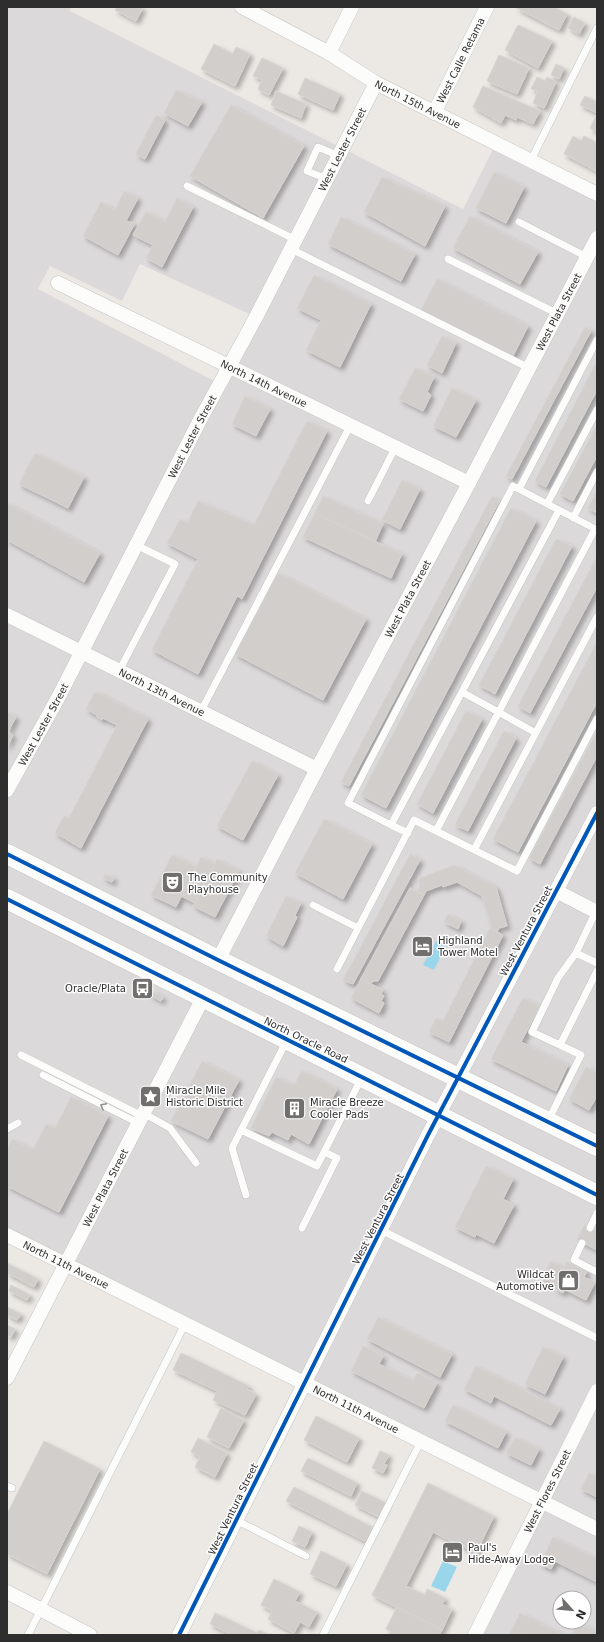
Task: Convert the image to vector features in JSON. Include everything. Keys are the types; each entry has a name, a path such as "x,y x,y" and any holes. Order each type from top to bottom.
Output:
{"main road":[{"path":"7,854 218,960 547,1122 597,1145"},
{"name":"North Oracle Road","path":"7,900 597,1195"}],"street":[{"name":"North 15th Avenue","path":"242,7 329,53 376,83 597,194"},
{"path":"329,53 352,7"},
{"name":"West Calle Retama","path":"434,113 487,7"},
{"name":"West Lester Street","path":"7,790 82,652 200,420 230,367 376,83"},
{"name":"West Plata Street","path":"218,960 316,770 597,240"},
{"name":"North 14th Avenue","path":"58,283 469,483"},
{"name":"North 13th Avenue","path":"7,615 316,770"},
{"name":"West Ventura Street","path":"180,1635 438,1116 597,813"},
{"path":"556,891 597,912"},
{"name":"West Plata Street","path":"7,1378 203,998"},
{"name":"North 11th Avenue","path":"7,1235 597,1529"},
{"name":"West Flores Street","path":"475,1635 597,1391"},
{"path":"7,1592 41,1609 83,1634"}],"lane":[{"path":"531,160 597,28"},
{"path":"327,179 307,171 318,147 339,156"},
{"path":"187,186 529,368"},
{"path":"519,222 587,257"},
{"path":"448,258 558,314"},
{"path":"519,489 597,340"},
{"path":"547,504 597,410"},
{"path":"201,711 350,426"},
{"path":"368,501 395,448"},
{"path":"573,518 597,472"},
{"path":"408,833 348,803 514,486 596,529 436,831"},
{"path":"391,824 559,510"},
{"path":"119,671 175,564 136,545"},
{"path":"474,850 597,617"},
{"path":"462,692 536,733"},
{"path":"337,969 414,820 517,871 597,719"},
{"path":"313,905 358,928"},
{"path":"547,1122 581,1056 532,1032 558,978 576,953 597,912"},
{"path":"576,953 597,963"},
{"path":"560,1045 597,971"},
{"path":"246,1195 232,1148 287,1040"},
{"path":"21,1055 141,1117"},
{"path":"43,1076 170,1128 196,1163"},
{"path":"241,1130 317,1166 362,1077"},
{"path":"7,1129 18,1123"},
{"path":"302,1228 337,1158 324,1152"},
{"path":"590,1228 597,1213"},
{"path":"381,1230 597,1338"},
{"path":"582,1243 574,1260 597,1272"},
{"path":"28,1635 185,1324"},
{"path":"323,1635 421,1441"},
{"path":"236,1520 306,1556"}],"shaded area":[{"path":"7,7 71,7 70,11 463,209 493,149 597,202 597,1635 475,1635 542,1502 7,1235","holes":["140,264 256,317 220,384 38,289 50,266 122,301"]}],"water":[{"path":"436,941 446,946 434,970 423,965"},
{"path":"443,1561 457,1567 445,1592 431,1586"}],"building":[{"path":"117,7 143,7 136,21 115,10"},
{"path":"554,7 567,14 559,30 516,8"},
{"path":"574,17 585,23 579,34 568,28"},
{"path":"518,25 552,41 538,68 505,50"},
{"path":"214,44 233,54 236,47 250,54 235,86 201,69"},
{"path":"499,55 529,68 517,94 487,81"},
{"path":"262,58 283,68 269,95 258,89 262,80 253,76"},
{"path":"556,64 564,68 559,79 551,75"},
{"path":"537,77 545,81 547,77 556,82 544,108 533,103 538,91 531,89"},
{"path":"305,78 340,94 333,110 298,94"},
{"path":"483,86 540,111 533,124 517,117 516,120 505,115 501,123 473,107"},
{"path":"176,90 202,102 188,126 164,113"},
{"path":"276,91 306,104 301,118 271,105"},
{"path":"585,96 597,102 597,113 580,105"},
{"path":"231,105 304,146 263,218 190,176"},
{"path":"597,114 597,132 590,128"},
{"path":"156,115 165,120 145,159 136,154"},
{"path":"573,136 581,141 584,136 597,143 596,171 564,154"},
{"path":"494,172 524,187 506,223 476,208"},
{"path":"382,177 445,206 425,246 364,212"},
{"path":"124,191 138,198 126,221 135,223 118,255 83,236 101,202 115,210"},
{"path":"177,198 193,207 162,267 146,258 153,245 133,235 146,212 165,222"},
{"path":"470,216 538,252 520,284 453,248"},
{"path":"341,217 415,254 401,281 328,244"},
{"path":"314,275 371,304 340,367 306,350 321,320 297,308"},
{"path":"437,279 528,326 513,356 421,310"},
{"path":"585,327 591,331 512,479 506,476"},
{"path":"442,336 456,343 442,373 427,365"},
{"path":"597,361 597,390 546,487 535,481"},
{"path":"415,368 434,377 427,392 431,395 423,411 399,399"},
{"path":"452,388 476,400 456,437 433,426"},
{"path":"245,396 270,409 256,436 232,424"},
{"path":"307,421 327,431 242,599 237,596 198,674 152,650 198,559 167,543 180,519 187,523 198,501 254,525"},
{"path":"597,425 597,456 573,501 560,494"},
{"path":"35,453 84,477 68,508 19,484"},
{"path":"402,480 420,489 400,529 382,520"},
{"path":"597,491 597,513 588,508"},
{"path":"323,496 383,524 375,542 315,513"},
{"path":"492,496 500,500 349,786 341,782"},
{"path":"7,503 100,553 84,582 7,540"},
{"path":"511,508 536,521 386,808 361,795"},
{"path":"315,513 402,554 391,578 303,537"},
{"path":"556,539 572,546 495,694 479,685"},
{"path":"596,558 597,587 530,713 518,706"},
{"path":"278,573 366,619 323,700 235,654"},
{"path":"597,642 597,702 518,852 493,839"},
{"path":"97,692 148,719 81,848 55,833 64,816 69,818 117,725 103,718 102,720 96,716 97,715 86,709 94,693 96,694"},
{"path":"466,711 482,719 433,813 417,804"},
{"path":"7,712 16,717 8,732 13,735 7,747"},
{"path":"504,731 516,738 468,831 455,825"},
{"path":"597,731 597,756 540,864 529,858"},
{"path":"252,761 278,775 243,840 217,826"},
{"path":"324,819 372,844 343,899 295,873"},
{"path":"410,854 420,860 353,984 343,980"},
{"path":"172,855 196,866 176,907 151,895"},
{"path":"201,857 215,864 195,903 181,896"},
{"path":"217,859 239,871 215,917 193,906"},
{"path":"454,865 496,887 507,926 499,928 497,932 490,928 491,926 482,896 457,882 443,887 442,885 426,891 424,895 418,892 420,886 418,879"},
{"path":"105,874 114,878 112,882 103,878"},
{"path":"410,888 424,895 378,981 373,981 371,984 361,979"},
{"path":"286,896 301,903 295,915 297,917 283,946 266,936"},
{"path":"448,914 461,921 458,929 444,922"},
{"path":"490,928 503,935 449,1042 429,1032 436,1018 443,1021"},
{"path":"361,979 383,990 381,994 384,996 381,1001 384,1003 379,1013 351,998"},
{"path":"152,991 163,997 161,1001 150,995"},
{"path":"523,998 540,1006 521,1042 568,1065 556,1091 491,1059"},
{"path":"202,1061 239,1080 208,1139 171,1121"},
{"path":"586,1067 597,1073 597,1096 589,1110 569,1099"},
{"name":"Miracle Breeze Cooler Pads","path":"302,1071 337,1089 309,1144 291,1134 288,1140 272,1132 269,1136 251,1128 276,1077 294,1086"},
{"path":"71,1097 108,1116 59,1212 7,1186 7,1150 12,1139 33,1150 46,1124 55,1128"},
{"path":"486,1166 513,1179 503,1199 514,1205 494,1243 476,1234 475,1237 455,1227"},
{"path":"584,1225 597,1231 597,1250 577,1240"},
{"name":"Wildcat Automotive","path":"551,1261 564,1268 567,1262 587,1271 584,1277 595,1282 586,1300 564,1289 563,1293 555,1289 557,1285 542,1278"},
{"path":"7,1263 38,1279 34,1287 7,1273"},
{"path":"11,1285 30,1295 27,1300 9,1291"},
{"path":"7,1307 21,1314 17,1320 7,1315"},
{"path":"378,1317 452,1354 440,1377 367,1339"},
{"path":"7,1325 15,1329 11,1337 7,1335"},
{"path":"363,1346 383,1356 379,1364 413,1381 417,1373 437,1383 424,1408 351,1371"},
{"path":"543,1347 563,1357 545,1394 525,1384"},
{"path":"181,1353 249,1386 247,1389 256,1394 245,1415 213,1400 217,1391 173,1370"},
{"path":"476,1366 560,1409 551,1425 494,1396 491,1403 464,1389"},
{"path":"453,1405 506,1432 498,1448 445,1421"},
{"path":"221,1408 244,1420 229,1448 207,1437"},
{"path":"316,1416 359,1438 347,1462 304,1440"},
{"path":"515,1437 539,1449 531,1465 506,1453"},
{"path":"198,1438 227,1453 215,1477 195,1467 200,1457 191,1452"},
{"path":"44,1441 100,1469 47,1574 7,1554 7,1514"},
{"path":"380,1451 389,1455 384,1464 387,1465 383,1473 372,1468"},
{"path":"308,1458 357,1483 351,1496 301,1471"},
{"path":"589,1473 597,1477 597,1497 581,1489"},
{"path":"428,1483 494,1516 476,1553 433,1532 406,1586 425,1595 427,1589 445,1598 442,1604 452,1609 442,1630 372,1595"},
{"path":"294,1487 372,1527 365,1541 286,1501"},
{"path":"362,1491 386,1503 379,1517 355,1505"},
{"path":"299,1526 312,1532 305,1547 292,1541"},
{"path":"553,1537 597,1559 597,1582 555,1561 551,1569 540,1564"},
{"path":"321,1551 347,1564 336,1586 310,1574"},
{"path":"274,1579 300,1592 295,1601 317,1612 309,1627 300,1622 294,1633 268,1619 272,1611 261,1605"},
{"path":"397,1607 442,1630 439,1635 398,1635 386,1629"},
{"path":"215,1613 257,1633 259,1630 269,1635 232,1635 210,1624"},
{"path":"520,1613 562,1635 529,1635 525,1633 524,1635 509,1635"},
{"path":"597,1627 597,1635 572,1634 574,1630 592,1629 595,1631"}],"cycle path":[{"path":"179,1635 428,1135 597,813"},
{"path":"7,854 218,960 597,1146"},
{"path":"7,899 597,1195"}],"place":[{"name":"The Community Playhouse","path":"172,883"},
{"name":"Highland Tower Motel","path":"422,946"},
{"name":"Oracle/Plata","path":"142,988"},
{"name":"Miracle Mile Historic District","path":"151,1096"},
{"name":"Miracle Breeze Cooler Pads","path":"294,1108"},
{"name":"Wildcat Automotive","path":"569,1280"},
{"name":"Paul's Hide-Away Lodge","path":"453,1553"}]}
